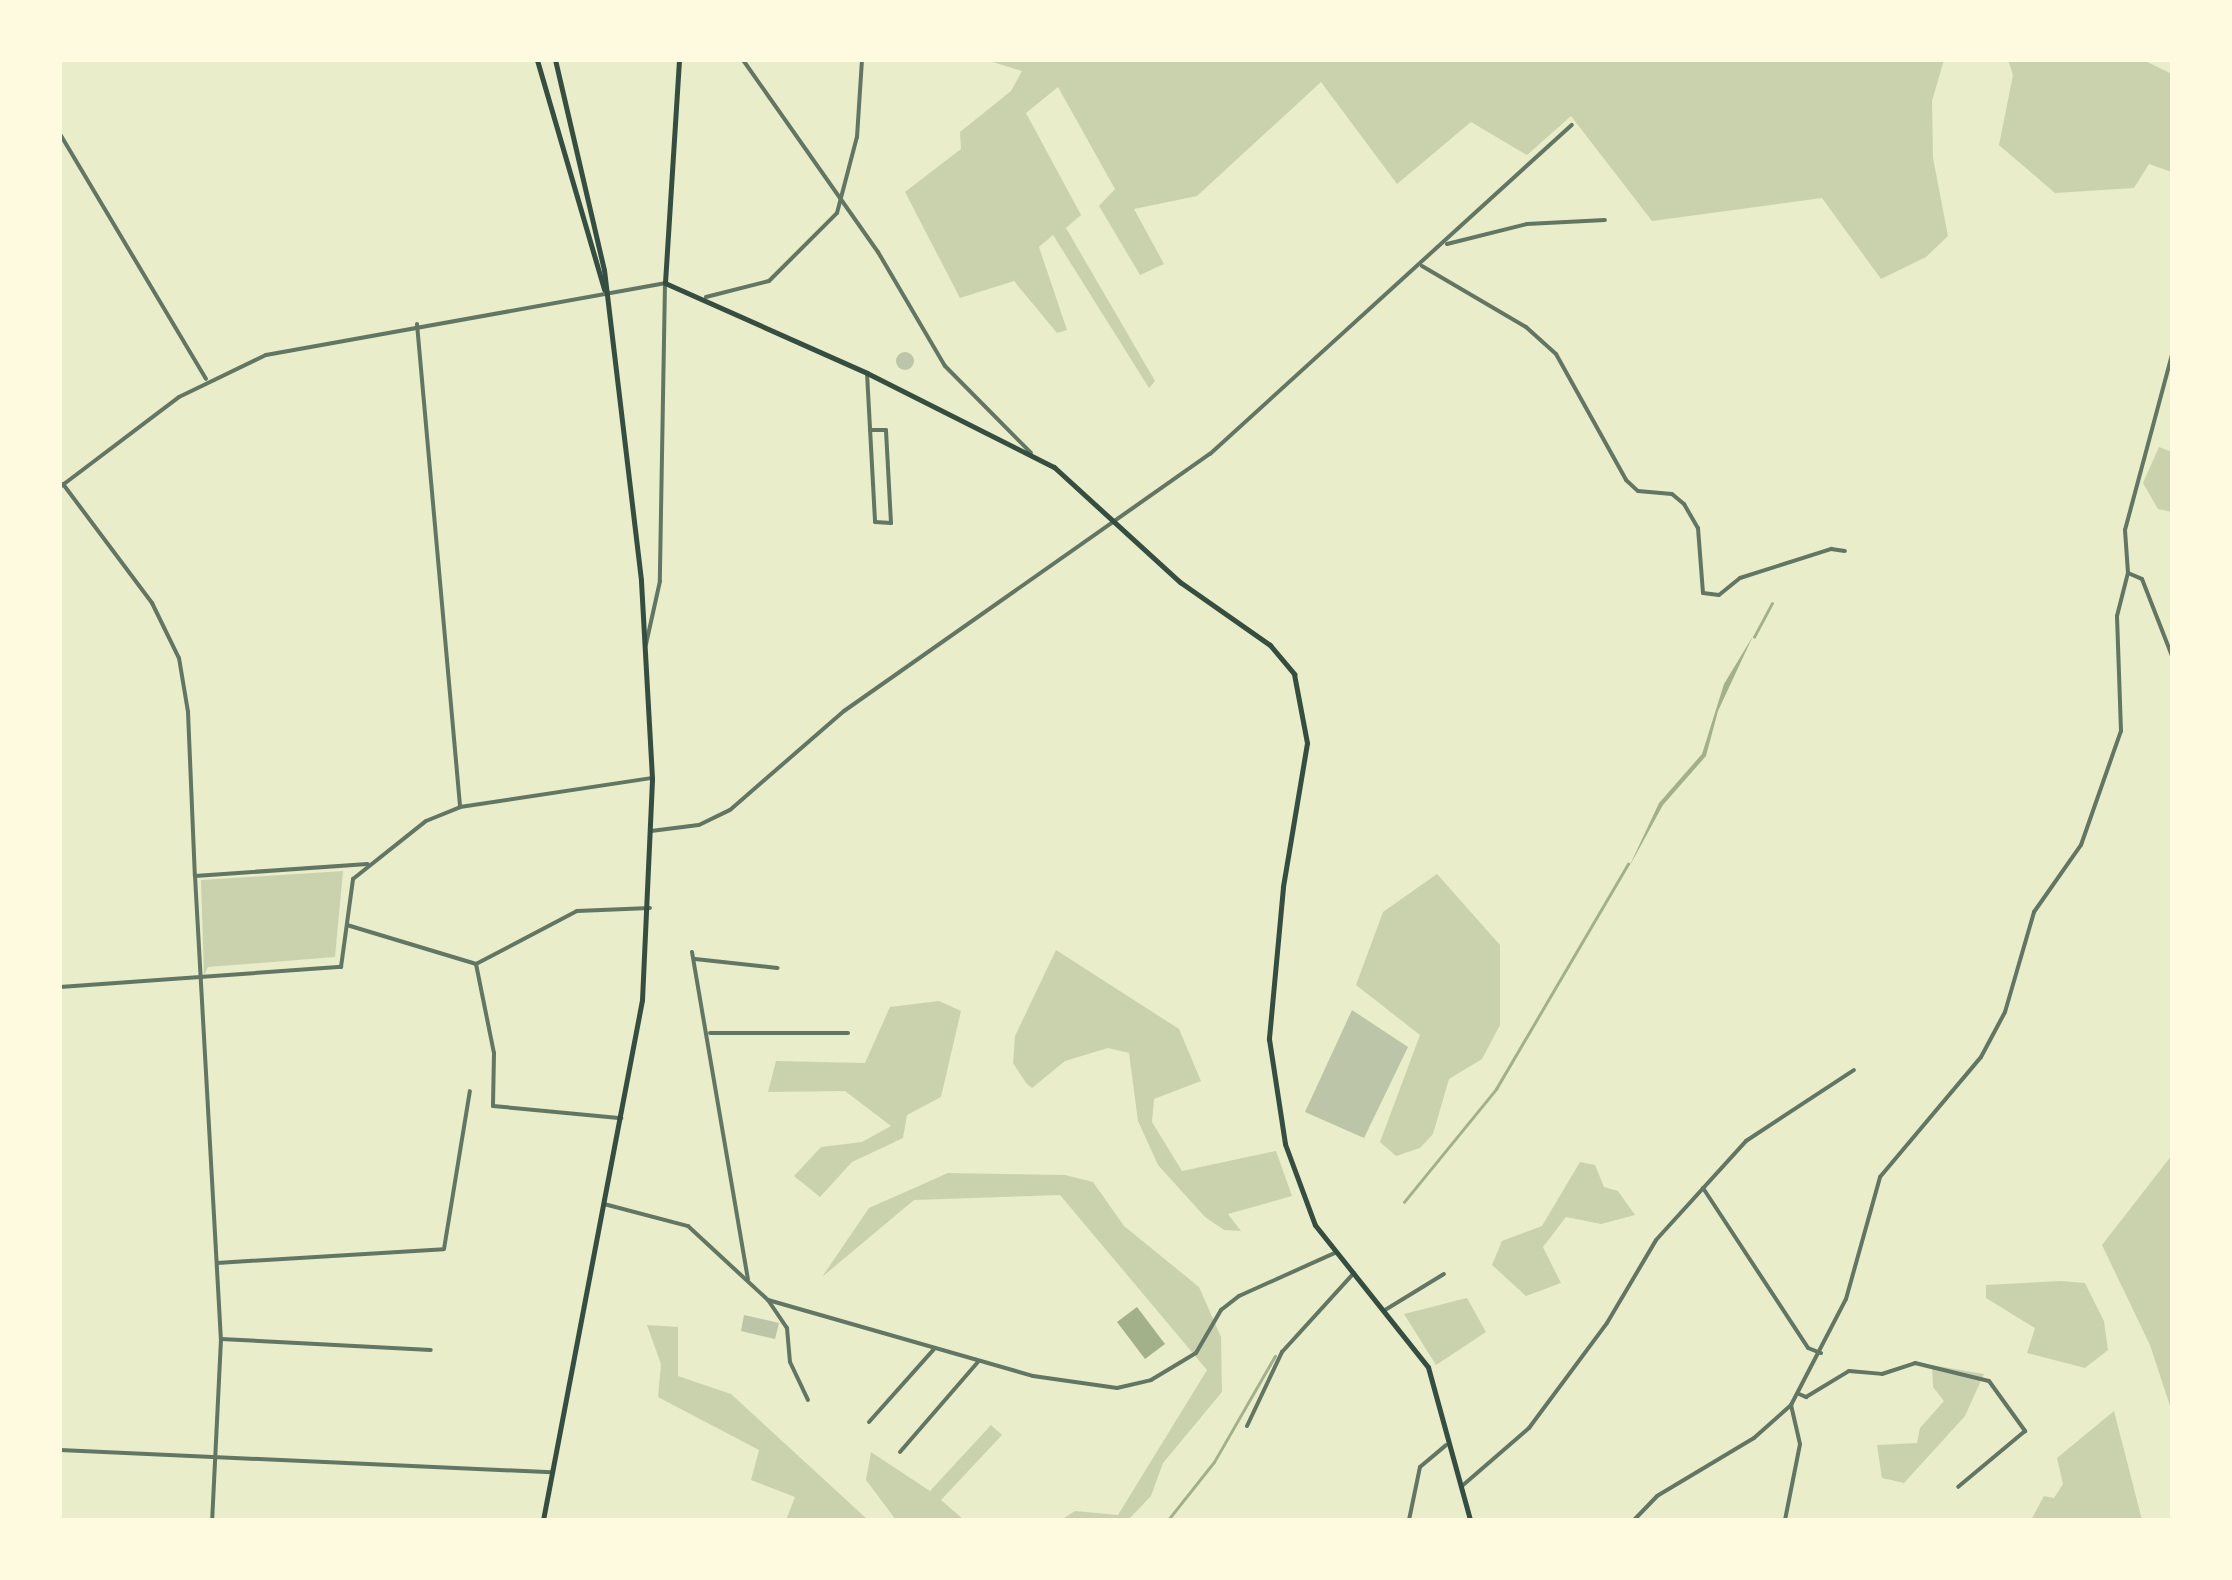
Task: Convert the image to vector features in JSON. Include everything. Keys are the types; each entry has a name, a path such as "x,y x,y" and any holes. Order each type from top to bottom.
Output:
{"main road":[{"path":"538,60 594,272 605,292"},
{"path":"542,1520 621,1118 650,908 652,778 646,644 605,292 555,60"},
{"path":"679,60 665,283 706,298 1031,454 1114,519 1180,582 1270,644 1300,685 1306,759 1283,887 1270,1067 1296,1188 1339,1255 1428,1366 1446,1445 1470,1520"}],"street":[{"path":"743,60 841,207 888,266 945,366 1031,454"},
{"path":"706,298 769,280 841,207 857,137 862,60"},
{"path":"650,831 699,826 730,810 844,711 1244,426 1447,244 1572,125"},
{"path":"60,134 207,380"},
{"path":"1447,244 1526,224 1605,220"},
{"path":"1422,266 1526,327 1556,354 1626,480 1638,491 1672,494 1684,504 1698,528 1702,594 1719,594 1740,578 1830,550 1845,551"},
{"path":"212,1520 221,1339 188,712 179,658 152,603 62,485 207,380 279,351 665,283 660,581 646,644"},
{"path":"417,324 460,807"},
{"path":"1634,1520 1657,1496 1754,1438 1799,1394 1846,1299 1880,1177 1982,1057 2013,990 2034,912 2081,845 2121,730 2117,616 2128,573 2127,518 2172,355"},
{"path":"868,374 870,430 875,522 891,522 886,430 870,430"},
{"path":"2128,573 2142,578 2172,656"},
{"path":"60,987 341,967 353,878 426,821 460,807 652,778"},
{"path":"195,876 368,864"},
{"path":"347,925 476,964 577,911 650,908"},
{"path":"692,952 710,1033 748,1279"},
{"path":"695,960 778,968"},
{"path":"476,964 494,1053 492,1106 621,1118"},
{"path":"710,1033 848,1032"},
{"path":"1460,1486 1529,1428 1607,1323 1656,1240 1746,1142 1854,1070"},
{"path":"217,1263 444,1249 470,1092"},
{"path":"1703,1188 1808,1348 1821,1353"},
{"path":"604,1204 688,1226 748,1279 786,1328 790,1362 808,1400"},
{"path":"768,1300 893,1331 978,1362 1097,1386 1151,1380 1206,1344 1216,1317 1238,1296 1339,1255"},
{"path":"1247,1426 1282,1352 1352,1270"},
{"path":"1384,1310 1444,1274"},
{"path":"221,1339 431,1350"},
{"path":"868,1422 934,1349"},
{"path":"900,1452 978,1362"},
{"path":"1799,1394 1806,1397 1849,1371 1882,1374 1914,1363 1989,1380 2025,1431 1958,1488"},
{"path":"1785,1520 1800,1444 1791,1405"},
{"path":"1410,1520 1420,1467 1446,1445"},
{"path":"60,1450 552,1472"}],"shaded area":[{"path":"986,60 1944,60 1932,101 1933,158 1948,236 1926,257 1881,279 1822,198 1652,221 1571,116 1527,155 1471,122 1397,184 1321,82 1197,196 1134,209 1164,264 1140,275 1099,206 1115,189 1058,87 1026,113 1081,215 1066,228 1155,381 1149,388 1053,235 1039,247 1067,330 1057,333 1014,281 960,298 905,192 961,149 960,132 1011,91 1022,71"},
{"path":"2008,60 2143,60 2172,74 2172,172 2149,164 2134,188 2055,193 1999,145 2013,75"},
{"path":"2159,447 2172,452 2172,512 2158,509 2143,483"},
{"path":"1753,636 1718,711 1706,756 1663,805 1629,867 1659,803 1702,754 1724,684"},
{"path":"343,871 335,957 208,967 204,976 201,880"},
{"path":"1437,874 1500,945 1500,1025 1482,1059 1449,1079 1433,1134 1420,1148 1396,1156 1380,1142 1420,1035 1356,985 1383,912"},
{"path":"1056,950 1179,1029 1201,1081 1154,1099 1152,1122 1182,1171 1276,1151 1292,1196 1228,1214 1241,1231 1224,1230 1205,1217 1158,1165 1138,1121 1129,1053 1108,1048 1065,1061 1032,1088 1026,1083 1013,1063 1015,1036"},
{"path":"939,1001 961,1011 941,1097 907,1115 903,1138 852,1162 820,1197 794,1176 821,1147 862,1142 891,1126 845,1091 768,1092 776,1061 865,1063 890,1007"},
{"path":"2172,1155 2172,1412 2150,1345 2102,1245"},
{"path":"1580,1162 1595,1165 1604,1187 1618,1191 1635,1215 1601,1224 1566,1217 1543,1247 1561,1283 1526,1296 1492,1265 1502,1241 1542,1226"},
{"path":"948,1173 1065,1175 1093,1182 1124,1226 1199,1287 1221,1337 1222,1392 1163,1463 1151,1496 1128,1520 1061,1520 1075,1511 1118,1515 1207,1370 1060,1195 914,1200 822,1277 869,1208"},
{"path":"2085,1283 2104,1321 2108,1350 2085,1368 2027,1353 2035,1328 1986,1298 1986,1285"},
{"path":"1467,1298 1486,1332 1436,1365 1404,1314"},
{"path":"1137,1307 1165,1344 1145,1359 1117,1322"},
{"path":"647,1325 678,1327 678,1376 731,1394 868,1520 786,1520 795,1497 751,1480 759,1450 658,1397 661,1364"},
{"path":"1932,1365 1984,1374 1965,1416 1904,1483 1882,1478 1877,1445 1917,1443 1920,1428 1944,1401 1933,1387"},
{"path":"2114,1411 2142,1520 2031,1520 2044,1496 2054,1498 2063,1484 2057,1458"},
{"path":"991,1425 1002,1435 941,1500 964,1520 896,1520 866,1480 871,1452 930,1491"}],"building":[{"path":"905,352 914,361 905,370 896,361"},
{"path":"1352,1010 1408,1047 1364,1138 1305,1112"},
{"path":"744,1315 779,1323 775,1339 741,1331"}],"waterway":[{"path":"1754,637 1772,603"},
{"path":"1404,1202 1496,1089 1628,864"},
{"path":"1168,1520 1214,1462 1275,1356"}]}
